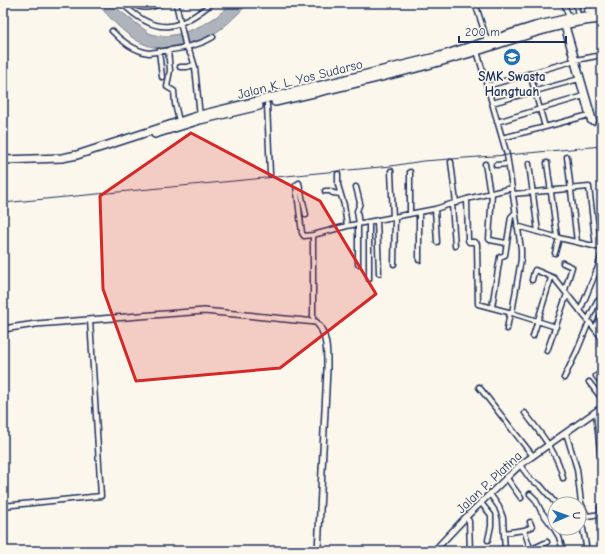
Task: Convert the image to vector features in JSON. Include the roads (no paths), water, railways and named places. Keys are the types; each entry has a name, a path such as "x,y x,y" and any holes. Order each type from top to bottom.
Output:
{"highway":[{"name":"Jalan K. L. Yos Sudarso","path":"3,165 62,162 79,158 200,118 541,30 577,15 602,14"},
{"name":"Jalan K. L. Yos Sudarso","path":"565,21 602,19"},
{"name":"Jalan K. L. Yos Sudarso","path":"3,160 62,158 77,155 179,121 200,118 342,87 477,51 488,44"}],"street":[{"path":"122,3 142,20 156,25 172,26 181,26 212,3"},
{"path":"133,3 139,8 143,8 154,7 163,3"},
{"path":"176,3 185,45 194,64 200,118"},
{"path":"475,3 488,44"},
{"path":"564,3 565,21 580,79 594,122 590,121 585,96"},
{"path":"576,3 577,15"},
{"path":"587,10 602,9"},
{"path":"112,31 119,39 143,52 149,53 202,43 213,37"},
{"path":"168,50 170,70 167,87 174,91 179,121"},
{"path":"160,51 162,77"},
{"path":"477,51 508,164 521,254 507,329"},
{"path":"487,86 575,60 602,55"},
{"path":"180,67 185,68 194,64"},
{"path":"530,74 545,127"},
{"path":"492,103 580,79"},
{"path":"497,122 585,96"},
{"path":"267,104 270,174"},
{"path":"502,138 589,115"},
{"path":"567,157 577,242"},
{"path":"450,162 454,203 455,246"},
{"path":"547,163 558,238 555,254"},
{"path":"485,164 491,193 489,239 506,243"},
{"path":"496,165 508,164"},
{"path":"529,164 538,232"},
{"path":"391,171 394,217 394,264"},
{"path":"410,172 410,214"},
{"path":"338,174 338,185 344,206 347,226"},
{"path":"306,215 299,183 296,184 302,233 304,236 435,209 467,199 512,188"},
{"path":"356,187 360,203 357,211 359,224 358,264"},
{"path":"513,194 589,187 596,247"},
{"path":"325,191 340,194"},
{"path":"467,199 468,241 475,242 477,244 477,302 479,304 538,320 556,327"},
{"path":"435,209 437,242"},
{"path":"419,212 419,260"},
{"path":"492,308 500,257 505,255 511,217 515,213"},
{"path":"378,220 379,273"},
{"path":"369,222 369,279"},
{"path":"517,226 558,238 602,248"},
{"path":"313,235 313,322"},
{"path":"580,311 600,268 602,253"},
{"path":"547,351 556,327 572,267 563,263"},
{"path":"532,280 536,270 551,278 554,278 602,338"},
{"path":"533,336 551,278"},
{"path":"564,378 577,351 596,301"},
{"path":"3,329 36,324 204,311 313,322 319,325 324,335 328,370 323,436 318,551"},
{"path":"595,328 602,314"},
{"path":"3,506 101,496 90,320"},
{"path":"596,376 602,384"},
{"path":"589,382 602,399"},
{"path":"479,387 533,456"},
{"name":"Jalan P. Platina","path":"434,551 506,477 520,465 602,407"},
{"path":"596,412 602,473"},
{"path":"524,413 549,445 561,467 562,478"},
{"path":"566,433 577,469 580,496"},
{"path":"520,465 531,480 540,485 549,496"},
{"path":"506,477 521,498"},
{"path":"490,494 499,507 503,518 505,551"},
{"path":"530,494 535,499 541,511 559,537 563,551"},
{"path":"481,503 491,515 491,526 488,540"},
{"path":"602,506 600,507 602,522"},
{"path":"587,516 601,514"},
{"path":"466,517 469,521 470,551"},
{"path":"504,533 524,530 532,527 530,522"},
{"path":"524,530 530,551 546,542"},
{"path":"582,536 587,551"}],"railway":[{"path":"3,203 391,166 423,161 602,146"}],"place":[{"name":"SMK Swasta Hangtuah","path":"512,57"}]}
